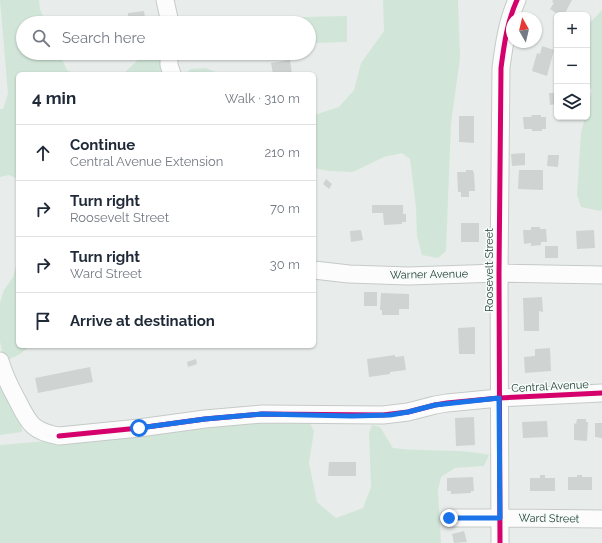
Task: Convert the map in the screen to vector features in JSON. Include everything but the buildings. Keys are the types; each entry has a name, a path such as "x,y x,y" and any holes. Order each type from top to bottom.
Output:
{"street":[{"path":"165,0 168,16"},
{"name":"Roosevelt Street","path":"500,543 499,272 501,68 510,18 517,0"},
{"path":"169,60 171,72"},
{"name":"Warner Avenue","path":"316,270 353,274 408,276 499,272 602,275"},
{"name":"Central Avenue","path":"0,361 5,376 28,422 40,431 59,436 262,414 352,416 390,415 435,405 499,398 602,393"},
{"name":"Ward Street","path":"449,518 602,519"}],"green space":[{"path":"0,0 39,0 40,9 43,16 16,16 16,60 62,60 67,70 71,72 16,72 16,178 9,175 0,177 0,109 3,109 8,94"},
{"path":"383,0 458,0 460,58 451,124 446,251 438,258 422,255 417,236 416,208 410,159 402,153 384,157 353,172 329,171 316,168 316,114 339,107 354,90 361,63 384,31"},
{"path":"602,10 602,210 600,211 581,207 577,195 581,133 584,120 590,120 590,98 592,90 590,87 590,23"},
{"path":"347,16 347,42 316,43 316,17"},
{"path":"138,60 164,60 165,72 125,72"},
{"path":"206,68 215,72 188,72 190,69"},
{"path":"16,266 16,348 28,348 20,354 4,362 0,341 0,303 4,290 13,277"},
{"path":"0,374 21,421 22,432 0,435"},
{"path":"252,419 310,423 314,431 309,463 317,502 336,518 363,508 371,487 369,433 372,425 380,427 393,448 453,451 489,455 484,466 455,468 441,477 438,490 441,543 0,543 0,445"}],"cycle path":[{"path":"500,543 499,273 501,68 508,25 517,0"},
{"path":"59,436 262,414 383,415 408,412 447,403 499,398 602,393"}],"route":[{"path":"139,428 205,419 262,414 352,416 390,415 447,403 499,398 500,518 449,518"}]}
